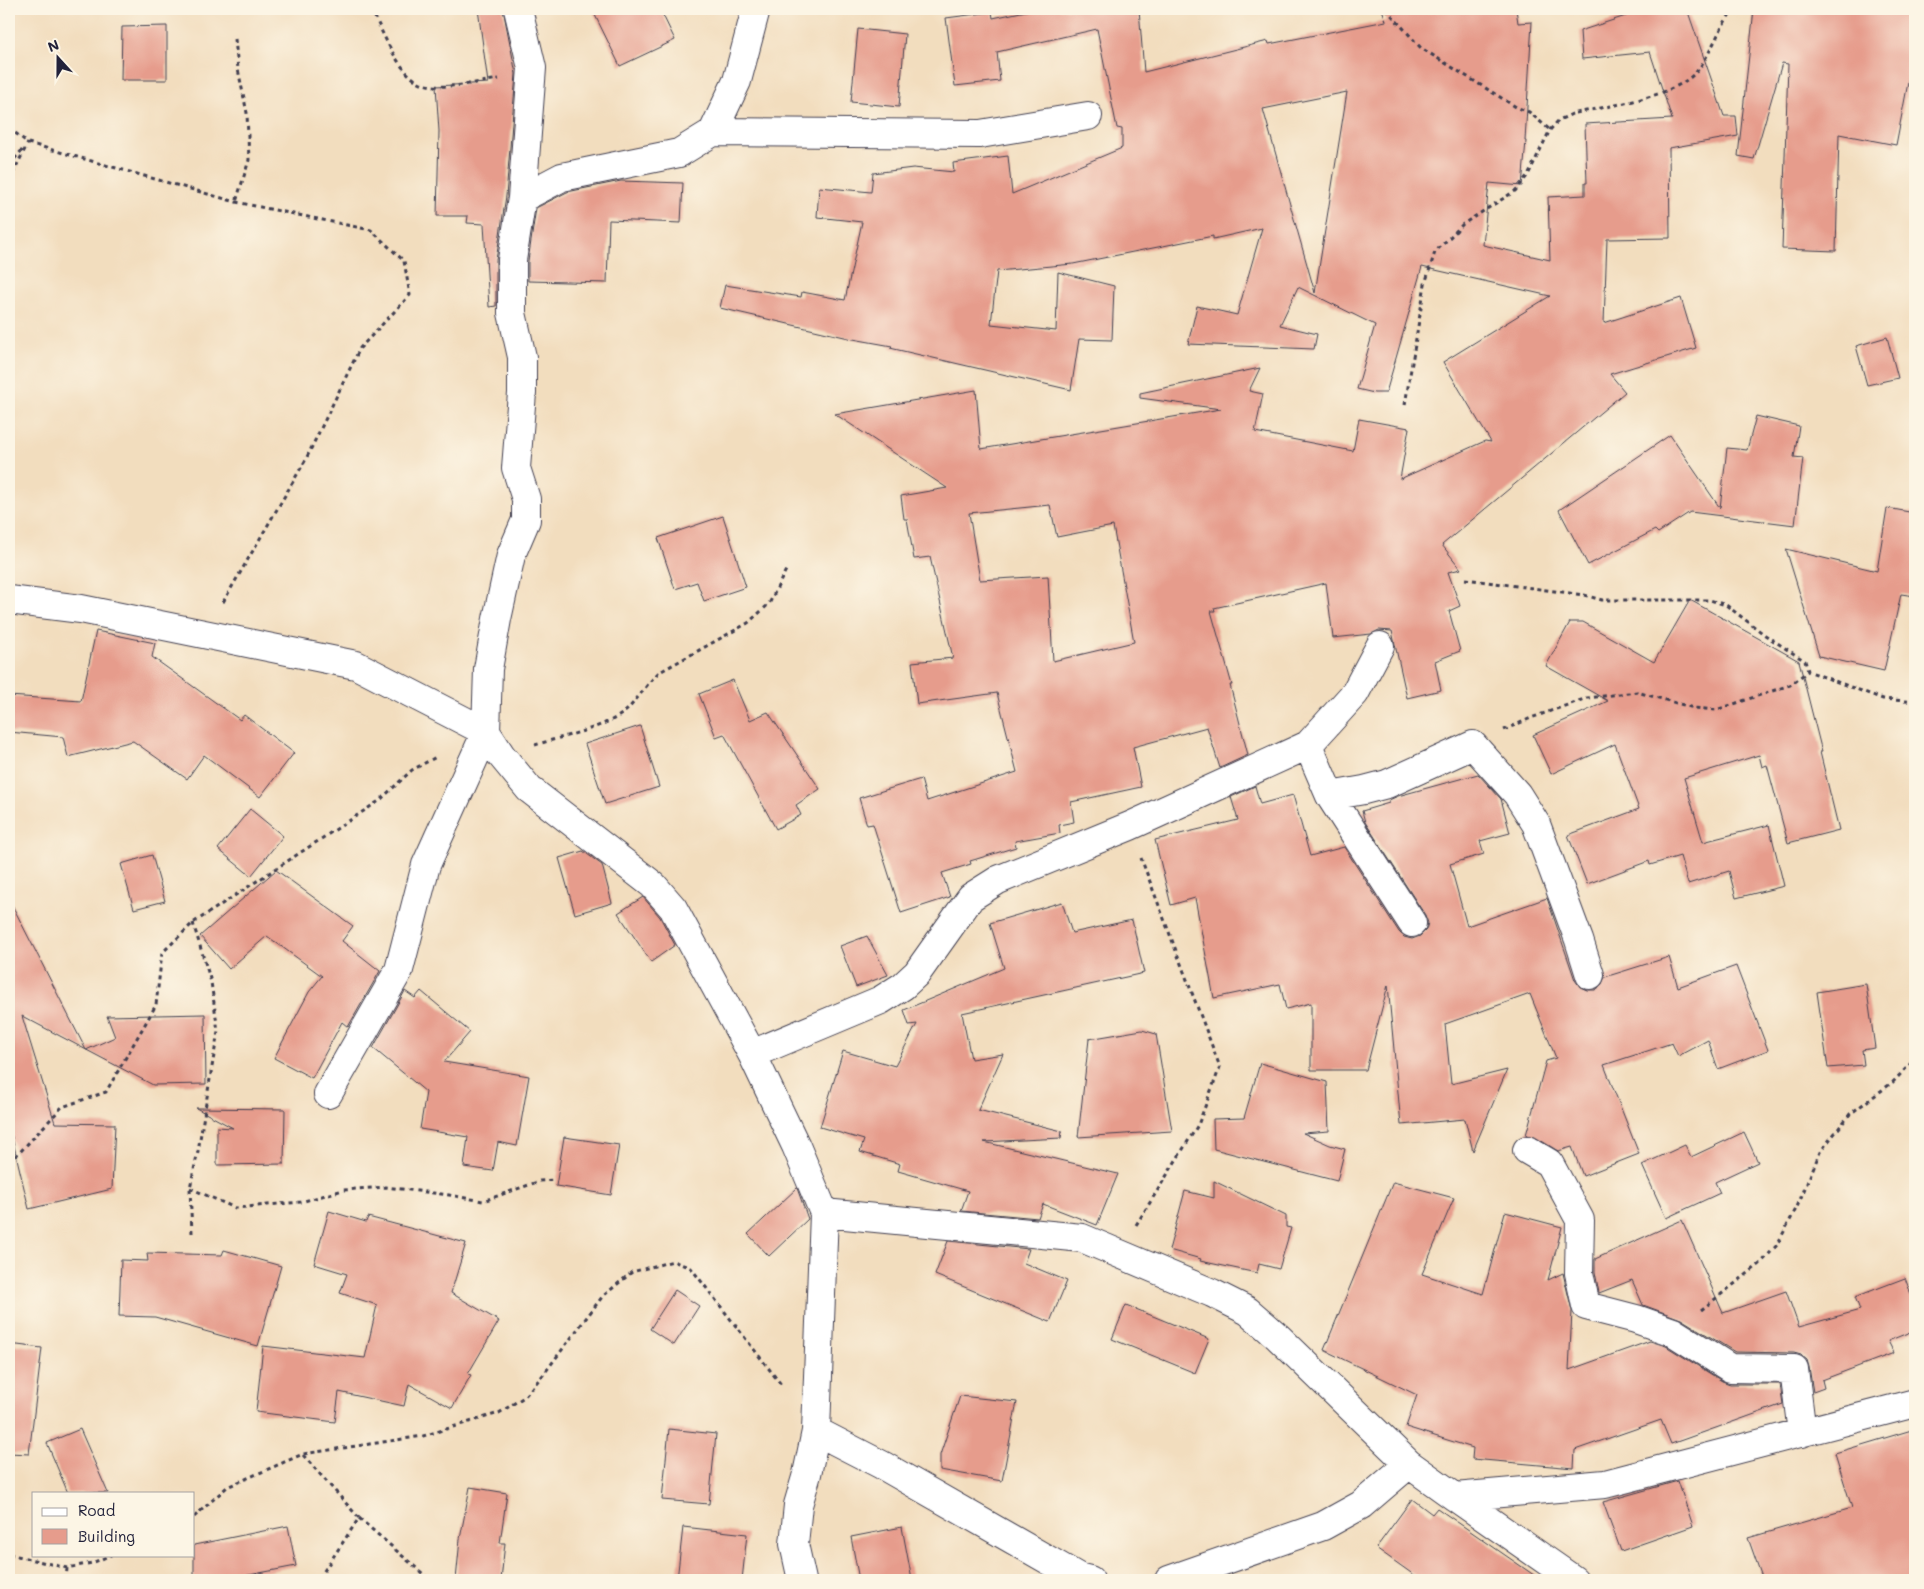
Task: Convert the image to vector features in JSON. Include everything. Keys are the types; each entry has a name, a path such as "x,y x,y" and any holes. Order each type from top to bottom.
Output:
{"street":[{"path":"328,1094 399,970 426,866 486,732 488,669 497,619 511,555 526,520 526,499 516,468 522,393 522,357 512,313 512,260 522,198 532,68 518,9"},
{"path":"713,132 737,81 756,9"},
{"path":"522,198 562,177 679,153 713,132 980,134 1088,116"},
{"path":"9,600 80,609 356,665 486,732 501,755 529,789 653,885 673,908 752,1054 796,1146 824,1212 816,1431 797,1515 794,1544 802,1580"},
{"path":"752,1054 881,1000 903,986 917,973 971,897 983,888 1061,853 1130,826 1308,745 1355,693 1380,646"},
{"path":"1308,745 1330,796 1412,923"},
{"path":"1330,796 1387,784 1473,745 1516,794 1536,824 1590,975"},
{"path":"1527,1150 1549,1163 1580,1220 1578,1273 1586,1306 1636,1319 1673,1332 1730,1368 1794,1369 1802,1433"},
{"path":"824,1212 1082,1238 1212,1293 1248,1311 1278,1337 1409,1464 1574,1580"},
{"path":"1455,1497 1605,1484 1915,1403"},
{"path":"816,1431 882,1465 1078,1577 1090,1580"},
{"path":"1169,1580 1323,1526 1361,1505 1409,1464"}],"path":[{"path":"371,9 404,70 420,82 447,87 508,78 532,68"},
{"path":"1386,9 1421,48 1516,107 1528,112 1550,130"},
{"path":"1405,405 1425,284 1435,252 1463,224 1515,191 1528,174 1550,130 1559,120 1572,114 1654,95 1670,90 1688,80 1698,70 1734,9"},
{"path":"235,39 238,69 247,113 250,160 236,202"},
{"path":"9,128 28,143 236,202 371,230 404,261 410,295 360,348 305,461 205,634"},
{"path":"9,166 28,143"},
{"path":"9,181 28,143"},
{"path":"501,755 612,720 628,709 658,673 748,623 769,604 786,570"},
{"path":"1465,579 1584,595 1602,600 1710,600 1726,605 1805,661 1808,671"},
{"path":"1808,671 1882,699 1915,702"},
{"path":"1473,745 1531,718 1587,698 1637,692 1694,708 1716,710 1790,685 1808,671"},
{"path":"9,1162 62,1107 106,1092 156,1005 162,953 193,923 379,801 412,770 486,732"},
{"path":"1118,1254 1198,1125 1220,1067 1130,826"},
{"path":"192,1233 190,1188 218,1030 211,982 193,923"},
{"path":"1673,1332 1760,1264 1777,1245 1820,1152 1850,1114 1892,1082 1915,1059"},
{"path":"190,1188 235,1208 301,1202 344,1190 386,1187 483,1201 540,1181 554,1180"},
{"path":"195,1516 227,1487 303,1454 423,1436 499,1413 524,1397 602,1297 632,1272 673,1260 691,1268 816,1431"},
{"path":"303,1454 359,1518 430,1580"},
{"path":"318,1580 359,1518"},
{"path":"9,1554 68,1568 108,1556"},
{"path":"66,1580 68,1568"}],"building":[{"path":"478,9 503,9 516,74 506,196 496,260 496,306 489,307 484,224 467,223 468,216 437,216 439,131 436,86 488,83"},
{"path":"592,9 660,9 675,40 620,66"},
{"path":"1035,9 1139,9 1144,72 1268,41 1269,44 1386,21 1382,9 1416,9 1418,14 1464,9 1516,9 1518,23 1532,22 1522,186 1489,183 1483,245 1550,260 1548,197 1585,195 1585,183 1587,183 1585,124 1672,119 1650,52 1582,59 1580,31 1647,9 1687,9 1724,116 1736,116 1738,136 1669,148 1670,238 1607,239 1604,323 1681,298 1696,348 1610,374 1625,392 1442,545 1461,569 1448,572 1460,606 1449,611 1460,651 1435,661 1441,690 1407,698 1392,631 1379,630 1371,634 1333,638 1326,583 1214,608 1215,611 1211,611 1232,685 1230,685 1248,755 1220,768 1207,727 1133,747 1141,787 1071,802 1074,822 1059,825 1060,833 1015,841 1016,847 970,861 971,864 942,873 950,897 901,913 873,824 867,825 859,798 921,779 927,801 1017,772 997,693 917,704 912,662 953,658 930,557 914,559 907,519 904,519 901,496 947,488 835,414 976,390 981,449 1221,409 1140,398 1140,393 1260,368 1249,391 1263,394 1255,432 1353,451 1359,419 1409,428 1400,479 1485,441 1491,442 1443,362 1550,296 1422,267 1386,393 1374,393 1357,389 1375,325 1298,287 1280,325 1317,334 1314,349 1188,344 1197,306 1237,315 1262,228 1213,239 1213,236 1073,264 997,271 991,324 1056,331 1058,272 1114,286 1112,340 1079,339 1071,390 890,348 892,346 853,339 720,308 725,285 801,297 802,292 845,300 862,222 817,217 819,187 871,192 873,173 913,168 954,172 953,163 1008,156 1012,194 1122,148 1122,129 1117,128 1097,29 997,52 1000,81 955,86 946,18 992,12 993,18","holes":["1347,92 1315,293 1263,109","1050,505 1057,537 1113,526 1134,642 1053,661 1048,576 980,580 969,513"]},
{"path":"1754,9 1915,9 1915,46 1896,145 1839,134 1836,251 1782,249 1788,64 1782,63 1754,159 1738,156"},
{"path":"167,26 167,80 121,80 122,27"},
{"path":"858,29 905,34 899,107 851,102"},
{"path":"621,181 683,183 681,223 609,220 607,283 528,281 528,261 536,208 567,192"},
{"path":"1887,337 1898,378 1867,385 1856,346"},
{"path":"1756,416 1799,426 1794,457 1803,458 1795,525 1690,512 1658,533 1655,530 1588,565 1559,510 1670,435 1720,508 1727,448 1747,450"},
{"path":"1887,508 1915,513 1915,596 1901,594 1884,671 1819,656 1786,549 1877,571"},
{"path":"723,516 746,587 704,601 697,582 675,589 658,538"},
{"path":"1690,600 1799,661 1839,830 1788,843 1767,765 1762,767 1759,755 1684,778 1703,842 1769,825 1784,886 1736,898 1729,871 1688,884 1680,856 1650,865 1649,861 1587,884 1568,835 1639,809 1615,744 1551,774 1533,735 1608,701 1546,666 1570,622 1583,622 1654,662"},
{"path":"96,631 155,643 152,657 240,720 244,715 294,753 260,797 204,755 187,779 133,741 68,757 63,737 9,732 9,696 81,701"},
{"path":"733,680 750,720 768,712 820,789 796,805 801,815 776,829 724,734 716,737 699,694"},
{"path":"640,726 659,787 605,804 585,744"},
{"path":"1478,774 1501,799 1510,833 1480,841 1484,854 1450,864 1467,926 1547,898 1575,980 1580,987 1587,990 1595,990 1601,986 1605,977 1669,957 1678,987 1736,966 1768,1050 1718,1069 1708,1040 1678,1056 1672,1043 1604,1065 1639,1154 1583,1176 1572,1147 1558,1151 1535,1137 1526,1135 1546,1061 1556,1058 1530,994 1445,1024 1451,1084 1507,1070 1473,1151 1465,1119 1401,1125 1388,985 1366,1070 1311,1070 1311,1003 1286,1009 1280,984 1214,998 1195,898 1171,905 1155,840 1238,820 1231,797 1255,786 1260,804 1293,795 1310,856 1344,847 1399,932 1404,937 1412,939 1420,936 1426,930 1428,923 1425,915 1365,822 1362,811 1389,803 1389,800 1398,796"},
{"path":"250,809 283,836 251,876 218,849"},
{"path":"583,851 602,865 612,903 575,914 559,858"},
{"path":"152,855 165,901 134,909 121,864"},
{"path":"276,870 353,926 342,941 380,971 348,1027 342,1022 312,1078 274,1058 309,992 322,976 267,936 229,969 200,936"},
{"path":"643,897 660,917 675,945 651,962 618,913"},
{"path":"9,899 86,1050 22,1016 55,1123 115,1124 112,1189 29,1209 9,1125"},
{"path":"1062,902 1072,933 1132,920 1144,973 962,1013 971,1059 1003,1054 978,1110 1062,1131 1061,1138 984,1142 1118,1174 1097,1225 1043,1204 1038,1218 961,1211 968,1191 898,1171 900,1164 860,1152 864,1140 820,1127 843,1051 895,1066 917,1024 909,1025 904,1010 1004,968 990,923"},
{"path":"867,936 888,975 856,987 840,946"},
{"path":"1866,984 1875,1048 1862,1050 1864,1065 1828,1068 1817,992"},
{"path":"405,991 415,998 421,991 470,1032 444,1062 529,1076 517,1146 498,1142 493,1171 464,1167 468,1137 420,1129 426,1092 373,1048"},
{"path":"205,1014 206,1084 153,1085 86,1050 115,1037 107,1016"},
{"path":"1142,1030 1156,1034 1172,1131 1078,1137 1089,1039"},
{"path":"1260,1063 1327,1082 1329,1131 1303,1133 1330,1145 1345,1149 1337,1181 1214,1149 1213,1119 1244,1118"},
{"path":"196,1108 285,1109 284,1164 217,1165 217,1127 233,1128"},
{"path":"1744,1132 1758,1162 1715,1182 1720,1193 1666,1218 1642,1165 1685,1145 1691,1157"},
{"path":"564,1137 619,1145 611,1195 556,1186"},
{"path":"1214,1181 1286,1216 1286,1227 1291,1228 1279,1269 1259,1264 1257,1273 1200,1261 1201,1259 1169,1250 1185,1191 1214,1198"},
{"path":"1393,1182 1454,1198 1422,1274 1483,1294 1505,1212 1562,1227 1548,1280 1563,1273 1572,1311 1569,1370 1650,1341 1666,1346 1722,1381 1730,1384 1780,1384 1783,1404 1671,1444 1661,1420 1575,1450 1574,1468 1472,1459 1473,1448 1406,1427 1417,1395 1324,1350"},
{"path":"797,1188 808,1219 769,1256 748,1234"},
{"path":"329,1211 366,1222 368,1217 466,1243 451,1293 499,1321 468,1374 471,1375 452,1408 409,1384 404,1406 339,1392 335,1422 256,1412 263,1346 365,1358 377,1305 340,1293 347,1274 314,1264"},
{"path":"1682,1220 1723,1313 1786,1291 1799,1327 1860,1310 1855,1297 1905,1278 1915,1305 1915,1330 1888,1341 1894,1353 1822,1380 1824,1388 1813,1392 1807,1360 1801,1355 1794,1353 1735,1352 1681,1319 1643,1305 1632,1280 1599,1293 1595,1272 1595,1259"},
{"path":"948,1241 1029,1249 1024,1263 1067,1281 1050,1322 935,1275"},
{"path":"224,1250 281,1266 258,1346 155,1317 119,1316 121,1260 148,1261 147,1253 222,1255"},
{"path":"675,1290 699,1306 674,1345 650,1329"},
{"path":"1126,1305 1209,1339 1195,1373 1112,1339"},
{"path":"9,1344 42,1348 29,1454 9,1453"},
{"path":"960,1396 1017,1402 1002,1481 940,1470 940,1455"},
{"path":"80,1429 108,1492 68,1492 47,1443"},
{"path":"669,1429 716,1434 709,1504 662,1500"},
{"path":"1915,1429 1915,1580 1763,1580 1748,1538 1852,1508 1835,1453"},
{"path":"1678,1481 1693,1526 1621,1551 1603,1502"},
{"path":"470,1487 507,1493 500,1543 505,1543 501,1580 456,1580 460,1539"},
{"path":"1412,1499 1432,1514 1437,1508 1541,1580 1421,1580 1376,1548"},
{"path":"288,1526 296,1566 223,1580 194,1580 195,1545"},
{"path":"683,1527 747,1534 742,1580 677,1580"},
{"path":"902,1527 912,1580 859,1580 851,1537"}]}
